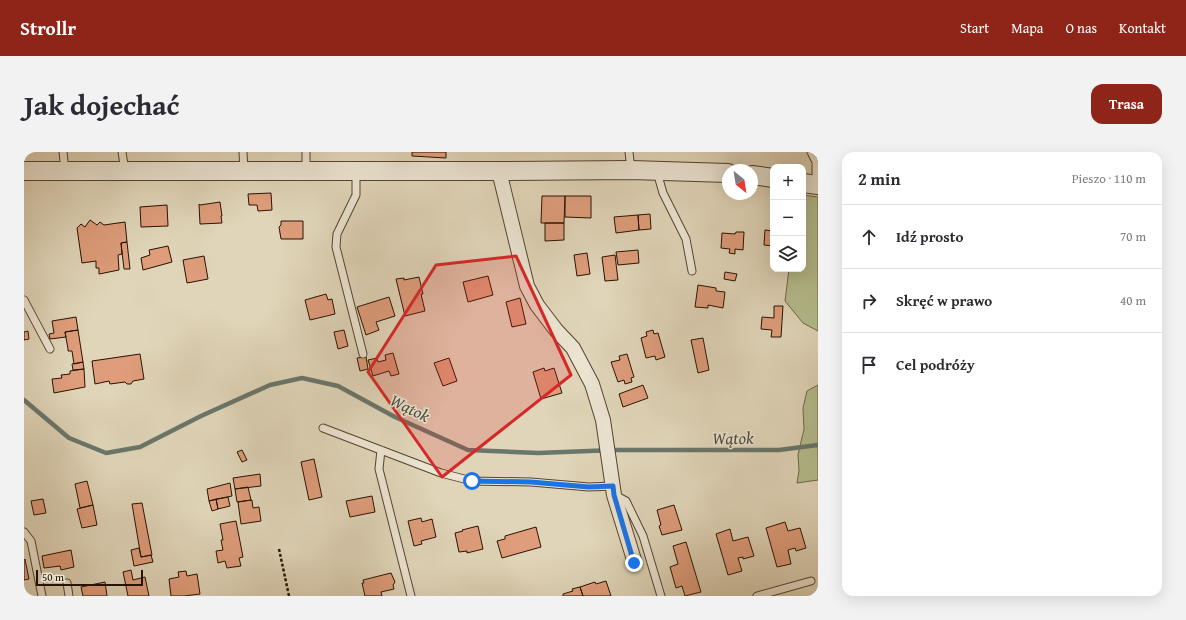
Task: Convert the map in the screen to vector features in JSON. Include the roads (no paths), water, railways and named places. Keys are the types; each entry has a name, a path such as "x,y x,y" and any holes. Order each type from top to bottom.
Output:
{"street":[{"path":"24,171 631,170 722,174"},
{"path":"499,171 528,286 537,305 556,330 573,348 592,384 604,425 614,491 634,563"},
{"path":"758,176 770,178"}],"lane":[{"path":"63,152 65,171"},
{"path":"122,152 125,171"},
{"path":"243,152 244,171"},
{"path":"306,152 306,171"},
{"path":"629,152 631,170"},
{"path":"811,152 816,162 812,184"},
{"path":"356,171 356,195 338,234 336,247 363,354"},
{"path":"657,171 663,193 686,239 692,271"},
{"path":"24,300 50,349"},
{"path":"323,428 441,473 472,481 531,482 589,487 614,491 626,501 643,536 661,596"},
{"path":"381,450 379,469 411,596"},
{"path":"24,532 31,541 42,596"},
{"path":"757,596 811,581"},
{"path":"67,584 69,596"}],"waterway":[{"name":"Wątok","path":"24,400 69,438 106,453 140,447 201,416 270,385 302,378 338,386 395,417 468,450 538,453 615,450 779,450 818,445"}]}
